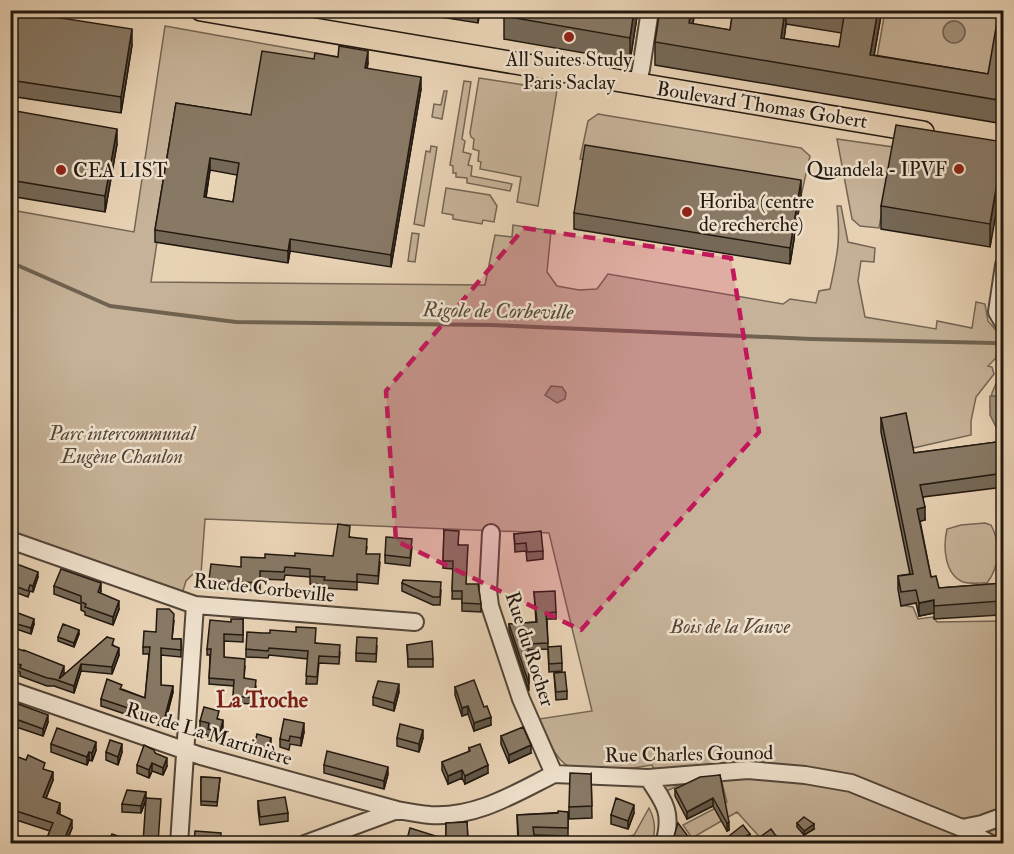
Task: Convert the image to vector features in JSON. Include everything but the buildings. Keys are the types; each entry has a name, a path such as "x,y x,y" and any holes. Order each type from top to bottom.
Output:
{"main road":[{"name":"Boulevard Thomas Gobert","path":"201,10 947,136"}],"street":[{"path":"637,84 650,10"},
{"path":"1004,265 997,312 1004,324"},
{"name":"Rue du Rocher","path":"491,533 490,606 521,699 554,774"},
{"name":"Rue de Corbeville","path":"10,540 195,605 415,622"},
{"path":"179,843 195,605"},
{"name":"Rue de La Martinière","path":"10,690 186,751 397,810 430,815 461,814 494,805 554,774"},
{"name":"Rue Charles Gounod","path":"554,774 648,778 748,770 805,775 851,783 962,828 991,843"},
{"path":"648,778 664,801 668,812 669,825 664,843"},
{"path":"305,843 397,810"},
{"path":"962,828 1004,816"},
{"path":"10,842 15,843"}],"highlighted area":[{"path":"524,228 731,258 759,432 581,630 396,541 386,391"}],"green space":[{"path":"885,11 1000,11 986,93 874,74"},
{"path":"165,26 338,57 251,127 176,115 151,282 485,285 495,235 512,237 513,225 551,231 547,272 557,286 579,290 597,289 608,274 783,304 790,299 816,303 819,291 830,289 838,248 837,206 841,206 848,242 875,248 874,262 861,261 858,281 865,317 936,329 937,321 972,328 976,302 985,304 988,321 1000,335 996,358 988,366 992,367 994,374 976,397 971,421 971,435 913,448 908,426 913,587 901,605 913,607 918,619 933,617 937,622 1003,621 1003,843 765,843 737,812 692,838 683,825 727,802 721,779 698,777 664,792 652,765 612,768 610,772 581,771 566,765 556,754 539,719 592,711 549,533 205,519 201,574 193,574 186,581 182,594 11,535 11,210 134,232"},
{"path":"479,78 557,90 538,206 517,202 521,177 480,169 479,151 473,149 474,139 470,133"},
{"path":"464,81 471,82 462,139 465,141 463,152 471,154 468,165 472,166 471,176 512,184 510,191 467,183 467,178 456,177 456,173 453,173 453,166 450,165"},
{"path":"444,91 447,91 442,119 432,117 434,104 441,105"},
{"path":"598,114 801,148 810,156 801,196 580,159 588,121"},
{"path":"837,139 893,147 879,228 860,226 852,219"},
{"path":"431,146 437,147 424,226 414,224 426,151 430,152"},
{"path":"446,188 490,195 497,206 494,222 483,220 482,224 453,219 453,215 442,213"},
{"path":"412,233 419,234 415,262 408,261"},
{"path":"1003,377 1003,454 1001,455 999,434 990,406 998,379"},
{"path":"985,523 991,525 998,547 995,569 987,583 963,582 952,573 946,559 947,529"},
{"path":"649,808 654,825 652,843 601,843 634,835"}],"shaded area":[{"path":"954,21 962,24 965,32 962,40 954,43 946,40 943,32 946,24"},
{"path":"551,386 562,387 566,393 565,399 557,403 545,395"},
{"path":"990,396 1000,396 1003,415 1003,455 999,433 990,415"}],"waterway":[{"name":"Rigole de Corbeville","path":"10,262 110,306 236,322 491,325 811,339 995,343"}],"place":[{"name":"All Suites Study Paris Saclay","path":"569,37"},
{"name":"Quandela - IPVF","path":"959,169"},
{"name":"CEA LIST","path":"61,170"},
{"name":"Horiba (centre de recherche)","path":"687,212"}],"district":[{"name":"La Troche","path":"262,700"}],"park label":[{"name":"Parc intercommunal Eugène Chanlon","path":"122,444"},
{"name":"Bois de la Vauve","path":"730,626"}]}
